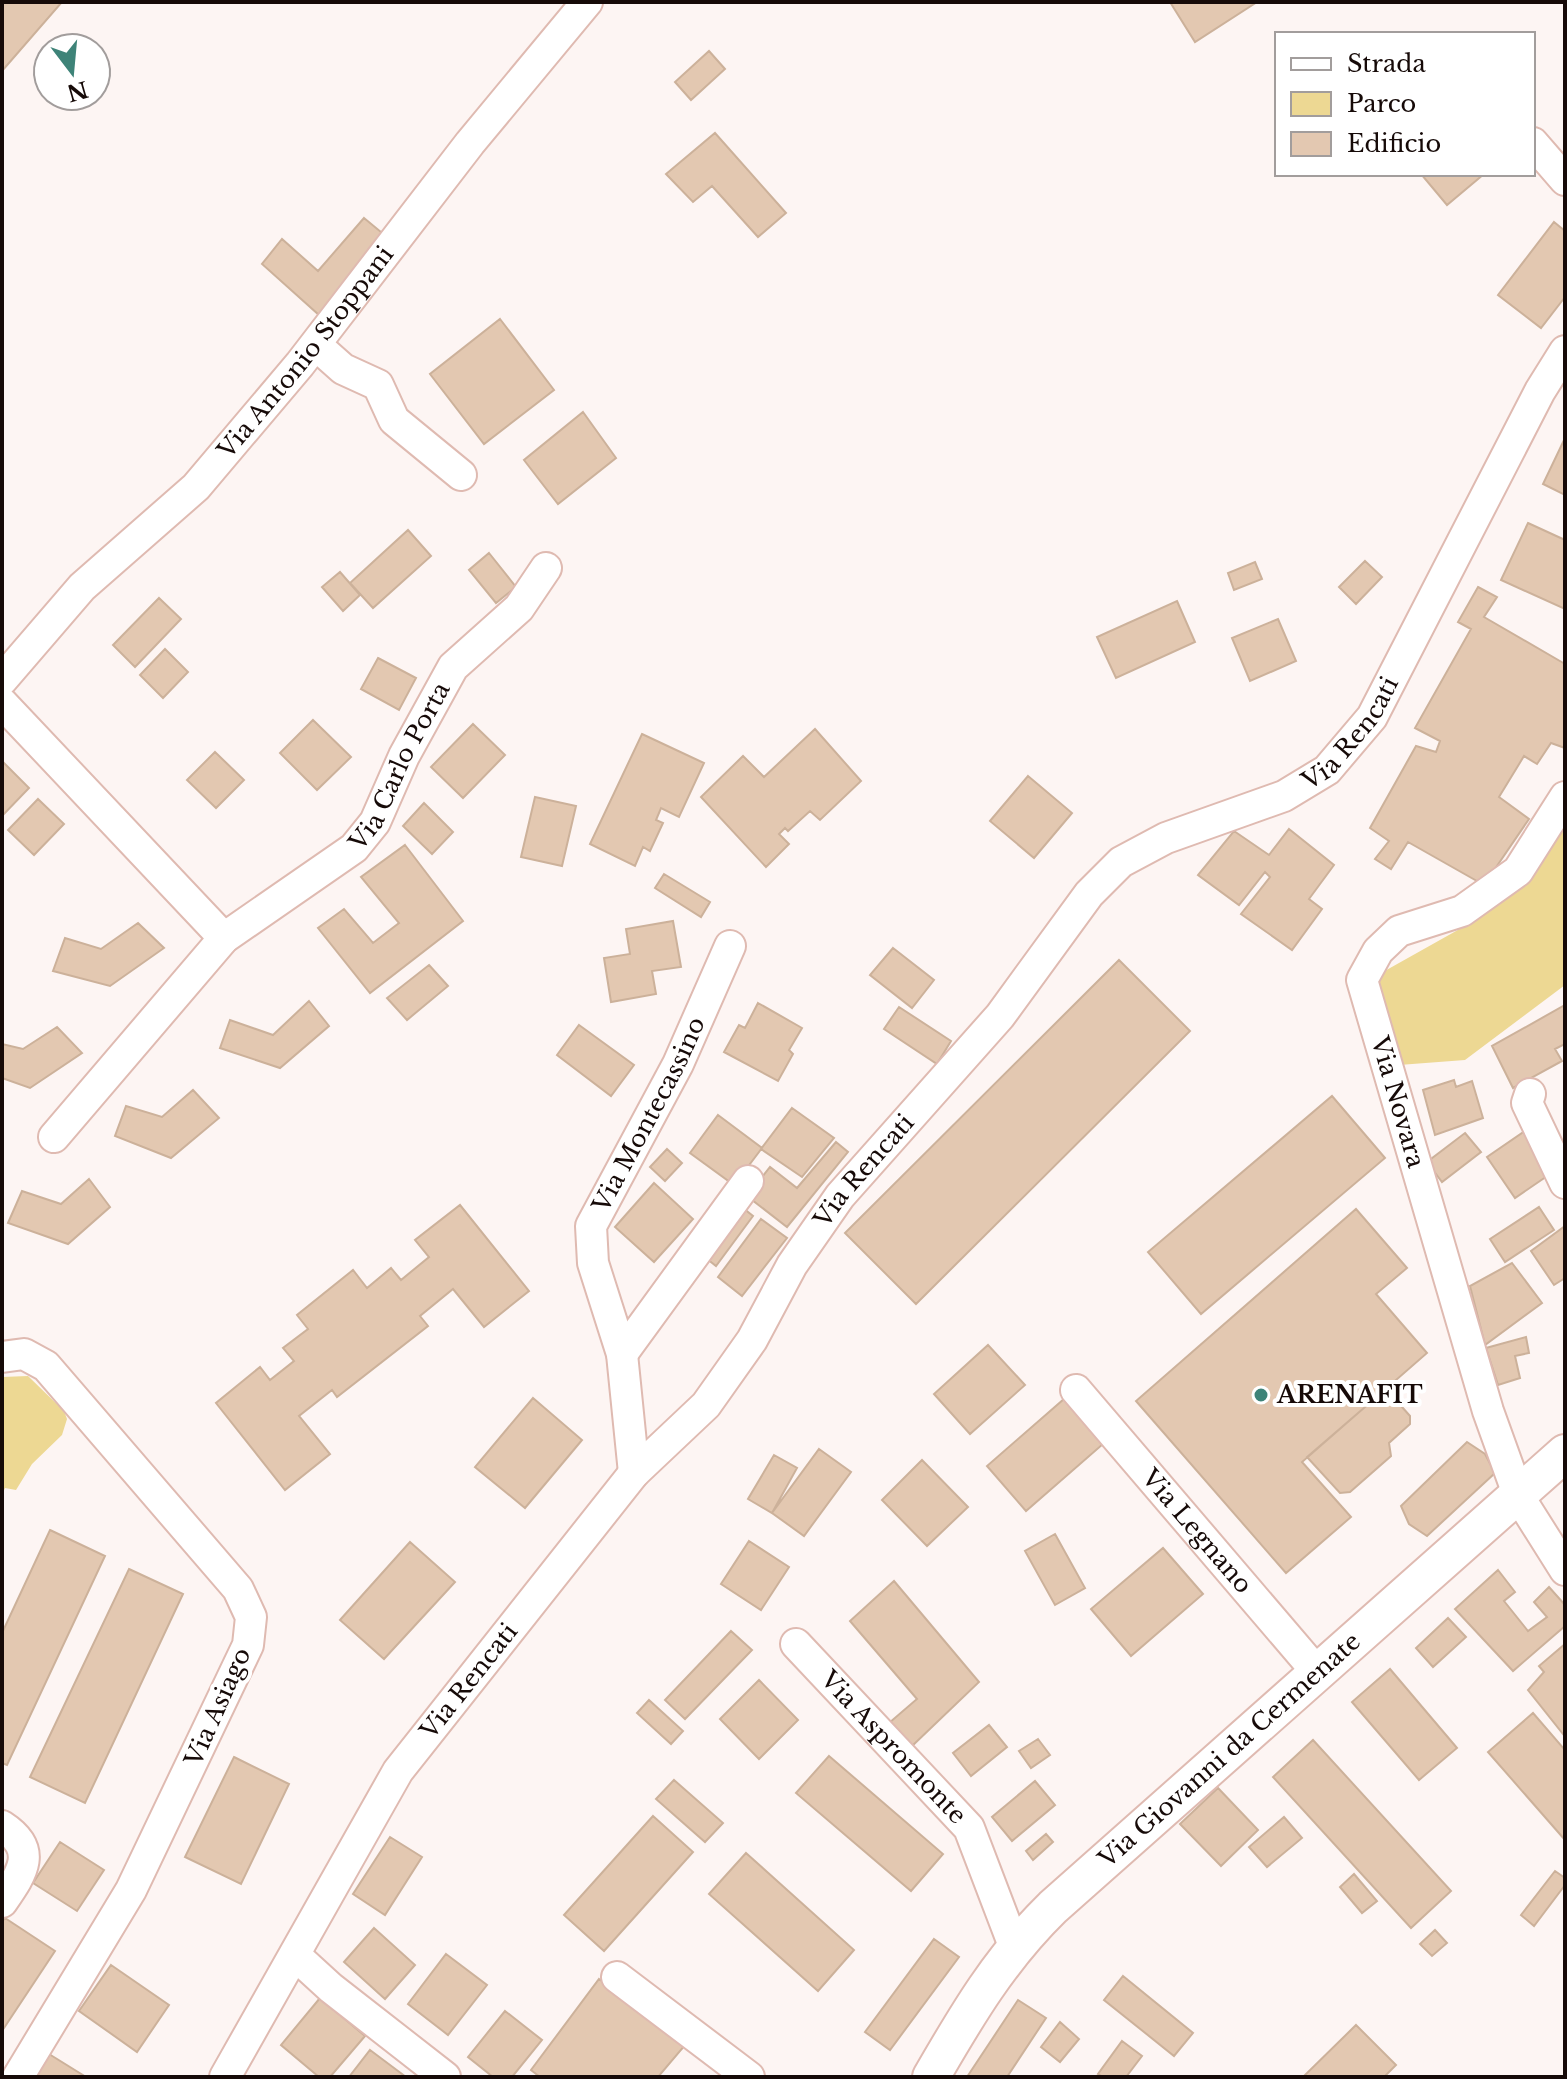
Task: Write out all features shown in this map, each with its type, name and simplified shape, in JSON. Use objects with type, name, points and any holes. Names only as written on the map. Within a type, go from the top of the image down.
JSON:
[{"type":"main road","name":"Via Giovanni da Cermenate","points":[[931,2077],[1014,1946],[1565,1453]]},
{"type":"street","name":"Via Antonio Stoppani","points":[[2,680],[82,587],[196,487],[316,345],[470,143],[587,2]]},
{"type":"street","points":[[1535,145],[1565,180]]},
{"type":"street","points":[[316,345],[343,369],[378,385],[394,420],[461,475]]},
{"type":"street","name":"Via Rencati","points":[[225,2077],[398,1771],[634,1473],[706,1405],[752,1340],[792,1265],[840,1196],[1000,1016],[1089,894],[1121,862],[1166,838],[1284,796],[1327,770],[1351,745],[1372,717],[1533,404],[1565,351]]},
{"type":"street","name":"Via Carlo Porta","points":[[54,1137],[224,938],[354,848],[375,822],[404,756],[453,667],[519,608],[546,568]]},
{"type":"street","points":[[2,703],[224,938]]},
{"type":"street","name":"Via Novara","points":[[1519,1497],[1488,1411],[1362,980],[1378,951],[1399,931],[1462,911],[1518,871],[1565,797]]},
{"type":"street","name":"Via Montecassino","points":[[634,1473],[622,1354],[593,1263],[591,1226],[678,1064],[730,946]]},
{"type":"street","points":[[1530,1094],[1527,1103],[1565,1183]]},
{"type":"street","points":[[622,1354],[748,1181]]},
{"type":"street","name":"Via Asiago","points":[[2,1357],[24,1354],[46,1366],[204,1546],[238,1589],[251,1617],[248,1645],[131,1890],[18,2077]]},
{"type":"street","name":"Via Legnano","points":[[1076,1390],[1317,1672]]},
{"type":"street","points":[[1519,1497],[1565,1570]]},
{"type":"street","name":"Via Aspromonte","points":[[796,1644],[969,1828],[1014,1946]]},
{"type":"street","points":[[2,1826],[18,1837],[25,1858],[20,1875],[2,1902]]},
{"type":"street","points":[[296,1956],[331,1988],[445,2077]]},
{"type":"street","points":[[617,1977],[749,2077]]},
{"type":"green space","points":[[1565,819],[1565,985],[1465,1060],[1399,1065],[1374,977],[1481,917],[1535,864]]},
{"type":"green space","points":[[28,1376],[64,1411],[67,1419],[62,1435],[32,1464],[16,1490],[5,1488],[2,1495],[2,1377]]},
{"type":"building","points":[[2,2],[62,2],[36,32],[32,32],[32,36],[2,71]]},
{"type":"building","points":[[1170,2],[1257,2],[1195,42]]},
{"type":"building","points":[[709,51],[725,69],[691,100],[675,82]]},
{"type":"building","points":[[715,133],[786,213],[758,237],[712,186],[693,202],[666,174]]},
{"type":"building","points":[[1423,176],[1482,176],[1447,205]]},
{"type":"building","points":[[364,218],[387,237],[319,315],[262,264],[282,239],[318,271]]},
{"type":"building","points":[[1554,222],[1565,231],[1565,297],[1541,328],[1498,295]]},
{"type":"building","points":[[500,319],[554,390],[484,444],[430,374]]},
{"type":"building","points":[[583,412],[616,458],[558,504],[524,460]]},
{"type":"building","points":[[1565,438],[1565,495],[1543,484]]},
{"type":"building","points":[[1528,523],[1565,540],[1565,609],[1501,580]]},
{"type":"building","points":[[408,530],[431,556],[373,608],[350,583]]},
{"type":"building","points":[[489,553],[516,587],[496,603],[469,570]]},
{"type":"building","points":[[1365,561],[1382,577],[1356,604],[1339,587]]},
{"type":"building","points":[[1255,562],[1262,579],[1234,590],[1228,573]]},
{"type":"building","points":[[340,572],[360,595],[343,611],[322,587]]},
{"type":"building","points":[[1478,587],[1497,597],[1484,617],[1565,664],[1565,748],[1551,743],[1537,764],[1524,756],[1499,797],[1529,819],[1484,885],[1408,842],[1391,869],[1375,859],[1389,841],[1370,828],[1416,746],[1436,752],[1440,741],[1415,728],[1471,629],[1458,622]]},
{"type":"building","points":[[159,598],[181,619],[135,667],[113,645]]},
{"type":"building","points":[[1177,601],[1195,642],[1116,678],[1097,637]]},
{"type":"building","points":[[1278,619],[1296,661],[1250,681],[1232,638]]},
{"type":"building","points":[[165,649],[188,672],[163,698],[140,675]]},
{"type":"building","points":[[378,658],[416,678],[399,710],[361,689]]},
{"type":"building","points":[[313,720],[351,757],[317,790],[280,753]]},
{"type":"building","points":[[473,724],[505,755],[463,798],[431,767]]},
{"type":"building","points":[[815,729],[861,781],[820,820],[810,811],[788,831],[785,828],[779,834],[789,844],[766,867],[701,797],[743,756],[764,777]]},
{"type":"building","points":[[642,734],[704,763],[679,817],[661,808],[656,820],[663,823],[650,851],[643,847],[635,866],[590,844]]},
{"type":"building","points":[[215,752],[244,780],[216,808],[187,780]]},
{"type":"building","points":[[4,763],[29,788],[2,816],[2,765]]},
{"type":"building","points":[[1028,776],[1072,813],[1034,858],[990,821]]},
{"type":"building","points":[[535,797],[576,806],[562,866],[521,857]]},
{"type":"building","points":[[38,799],[64,824],[34,855],[8,830]]},
{"type":"building","points":[[424,803],[453,832],[432,854],[403,826]]},
{"type":"building","points":[[1289,829],[1334,865],[1309,899],[1322,909],[1292,950],[1241,914],[1270,877],[1265,872],[1239,905],[1198,875],[1234,831],[1269,855]]},
{"type":"building","points":[[405,845],[463,921],[370,993],[318,928],[344,909],[373,943],[399,923],[361,877]]},
{"type":"building","points":[[664,874],[710,902],[701,917],[655,888]]},
{"type":"building","points":[[673,921],[681,967],[652,971],[656,994],[611,1002],[604,958],[630,954],[626,929]]},
{"type":"building","points":[[138,923],[164,948],[110,986],[53,971],[65,938],[101,949]]},
{"type":"building","points":[[893,948],[934,980],[912,1008],[870,975]]},
{"type":"building","points":[[1119,960],[1190,1031],[916,1304],[845,1233]]},
{"type":"building","points":[[429,965],[448,986],[407,1020],[387,998]]},
{"type":"building","points":[[309,1001],[329,1026],[280,1068],[220,1048],[230,1020],[273,1035]]},
{"type":"building","points":[[758,1003],[802,1028],[789,1050],[793,1054],[778,1081],[724,1052],[739,1025],[745,1028]]},
{"type":"building","points":[[1565,1005],[1565,1044],[1555,1049],[1562,1061],[1513,1088],[1492,1046]]},
{"type":"building","points":[[899,1007],[951,1041],[937,1064],[884,1029]]},
{"type":"building","points":[[579,1025],[634,1065],[611,1096],[557,1055]]},
{"type":"building","points":[[57,1027],[82,1053],[30,1088],[2,1078],[2,1044],[23,1049]]},
{"type":"building","points":[[1454,1080],[1456,1087],[1472,1081],[1483,1118],[1435,1135],[1423,1090]]},
{"type":"building","points":[[193,1090],[219,1118],[171,1158],[115,1136],[126,1106],[162,1117]]},
{"type":"building","points":[[1332,1096],[1385,1158],[1201,1314],[1148,1252]]},
{"type":"building","points":[[792,1108],[834,1138],[802,1177],[761,1149]]},
{"type":"building","points":[[718,1115],[762,1148],[734,1185],[690,1153]]},
{"type":"building","points":[[1525,1131],[1553,1172],[1515,1198],[1487,1157]]},
{"type":"building","points":[[1465,1133],[1481,1152],[1442,1182],[1427,1162]]},
{"type":"building","points":[[836,1142],[848,1152],[787,1227],[747,1196],[770,1167],[797,1188]]},
{"type":"building","points":[[667,1149],[682,1163],[665,1181],[650,1167]]},
{"type":"building","points":[[89,1179],[110,1207],[68,1244],[8,1223],[22,1191],[61,1204]]},
{"type":"building","points":[[654,1183],[693,1219],[654,1262],[615,1227]]},
{"type":"building","points":[[738,1204],[753,1216],[716,1266],[701,1254]]},
{"type":"building","points":[[460,1205],[529,1291],[484,1327],[453,1289],[420,1316],[428,1326],[337,1397],[332,1390],[299,1416],[330,1454],[285,1490],[216,1403],[260,1367],[270,1380],[294,1361],[283,1348],[308,1329],[297,1315],[353,1270],[367,1288],[391,1268],[401,1280],[429,1257],[415,1240]]},
{"type":"building","points":[[1539,1207],[1554,1230],[1505,1262],[1490,1239]]},
{"type":"building","name":"ARENAFIT","points":[[1356,1209],[1407,1268],[1376,1294],[1427,1353],[1302,1462],[1351,1517],[1286,1573],[1136,1401]]},
{"type":"building","points":[[761,1219],[787,1238],[742,1296],[718,1277]]},
{"type":"building","points":[[1565,1226],[1565,1278],[1554,1285],[1531,1251]]},
{"type":"building","points":[[1512,1263],[1542,1303],[1485,1345],[1470,1286]]},
{"type":"building","points":[[1526,1337],[1529,1353],[1515,1356],[1520,1378],[1498,1385],[1486,1348]]},
{"type":"building","points":[[988,1345],[1025,1385],[970,1434],[934,1394]]},
{"type":"building","points":[[1386,1389],[1410,1416],[1410,1424],[1389,1443],[1391,1456],[1350,1492],[1340,1493],[1307,1457]]},
{"type":"building","points":[[533,1398],[582,1440],[525,1508],[475,1467]]},
{"type":"building","points":[[1064,1399],[1103,1444],[1026,1511],[987,1466]]},
{"type":"building","points":[[1467,1442],[1485,1454],[1495,1473],[1427,1536],[1409,1524],[1401,1506]]},
{"type":"building","points":[[819,1449],[851,1472],[804,1536],[772,1513]]},
{"type":"building","points":[[774,1455],[797,1468],[772,1513],[748,1499]]},
{"type":"building","points":[[922,1460],[968,1507],[927,1546],[882,1500]]},
{"type":"building","points":[[50,1530],[105,1556],[7,1765],[2,1763],[2,1633]]},
{"type":"building","points":[[1055,1534],[1085,1588],[1055,1605],[1025,1551]]},
{"type":"building","points":[[749,1541],[789,1567],[761,1610],[721,1584]]},
{"type":"building","points":[[410,1542],[455,1582],[384,1659],[340,1620]]},
{"type":"building","points":[[1163,1548],[1203,1594],[1131,1656],[1091,1609]]},
{"type":"building","points":[[129,1569],[183,1594],[85,1803],[30,1777]]},
{"type":"building","points":[[1498,1570],[1515,1592],[1504,1601],[1528,1631],[1547,1617],[1534,1602],[1549,1587],[1565,1605],[1565,1626],[1513,1671],[1455,1609]]},
{"type":"building","points":[[894,1581],[979,1682],[911,1747],[889,1723],[917,1699],[850,1621]]},
{"type":"building","points":[[1448,1618],[1466,1637],[1433,1667],[1416,1648]]},
{"type":"building","points":[[731,1631],[752,1650],[685,1719],[665,1700]]},
{"type":"building","points":[[1565,1644],[1563,1734],[1528,1690],[1544,1672],[1539,1666]]},
{"type":"building","points":[[1390,1669],[1457,1748],[1419,1780],[1352,1702]]},
{"type":"building","points":[[759,1680],[798,1720],[759,1759],[720,1719]]},
{"type":"building","points":[[649,1700],[683,1731],[671,1744],[637,1713]]},
{"type":"building","points":[[1533,1713],[1565,1750],[1565,1840],[1488,1752]]},
{"type":"building","points":[[989,1725],[1007,1747],[971,1776],[953,1753]]},
{"type":"building","points":[[1038,1739],[1050,1755],[1031,1768],[1019,1751]]},
{"type":"building","points":[[1313,1740],[1451,1891],[1411,1928],[1273,1777]]},
{"type":"building","points":[[829,1756],[943,1854],[911,1891],[796,1793]]},
{"type":"building","points":[[234,1757],[289,1784],[241,1884],[185,1857]]},
{"type":"building","points":[[674,1780],[723,1823],[705,1842],[656,1799]]},
{"type":"building","points":[[1035,1781],[1055,1805],[1012,1841],[992,1817]]},
{"type":"building","points":[[1218,1788],[1258,1830],[1221,1866],[1180,1824]]},
{"type":"building","points":[[653,1816],[693,1852],[604,1951],[564,1915]]},
{"type":"building","points":[[1284,1817],[1302,1838],[1267,1867],[1249,1847]]},
{"type":"building","points":[[1046,1834],[1053,1842],[1033,1860],[1026,1851]]},
{"type":"building","points":[[390,1837],[422,1857],[385,1915],[353,1894]]},
{"type":"building","points":[[60,1842],[104,1870],[77,1911],[33,1883]]},
{"type":"building","points":[[746,1853],[854,1950],[818,1991],[709,1894]]},
{"type":"building","points":[[1555,1871],[1565,1878],[1565,1885],[1534,1926],[1521,1915]]},
{"type":"building","points":[[1354,1874],[1377,1901],[1362,1913],[1340,1887]]},
{"type":"building","points":[[5,1918],[55,1951],[2,2031],[2,1922]]},
{"type":"building","points":[[374,1928],[415,1965],[385,1999],[344,1962]]},
{"type":"building","points":[[1435,1930],[1447,1943],[1432,1956],[1420,1944]]},
{"type":"building","points":[[934,1939],[959,1957],[890,2050],[865,2032]]},
{"type":"building","points":[[446,1954],[487,1985],[448,2035],[408,2004]]},
{"type":"building","points":[[111,1965],[169,2005],[137,2052],[79,2011]]},
{"type":"building","points":[[1123,1976],[1193,2033],[1174,2056],[1104,2000]]},
{"type":"building","points":[[599,1979],[686,2044],[658,2077],[540,2077],[531,2070]]},
{"type":"building","points":[[320,1998],[365,2036],[330,2077],[319,2077],[281,2045]]},
{"type":"building","points":[[1018,2000],[1046,2018],[1007,2077],[967,2077]]},
{"type":"building","points":[[505,2011],[542,2040],[512,2077],[493,2077],[468,2057]]},
{"type":"building","points":[[1060,2022],[1079,2039],[1060,2062],[1041,2047]]},
{"type":"building","points":[[1356,2025],[1396,2065],[1384,2077],[1303,2077]]},
{"type":"building","points":[[1122,2041],[1142,2056],[1126,2077],[1103,2077],[1098,2074]]},
{"type":"building","points":[[370,2050],[406,2077],[349,2077]]},
{"type":"building","points":[[49,2054],[86,2077],[34,2077]]},
{"type":"place","name":"ARENAFIT","points":[[1261,1395]]}]
